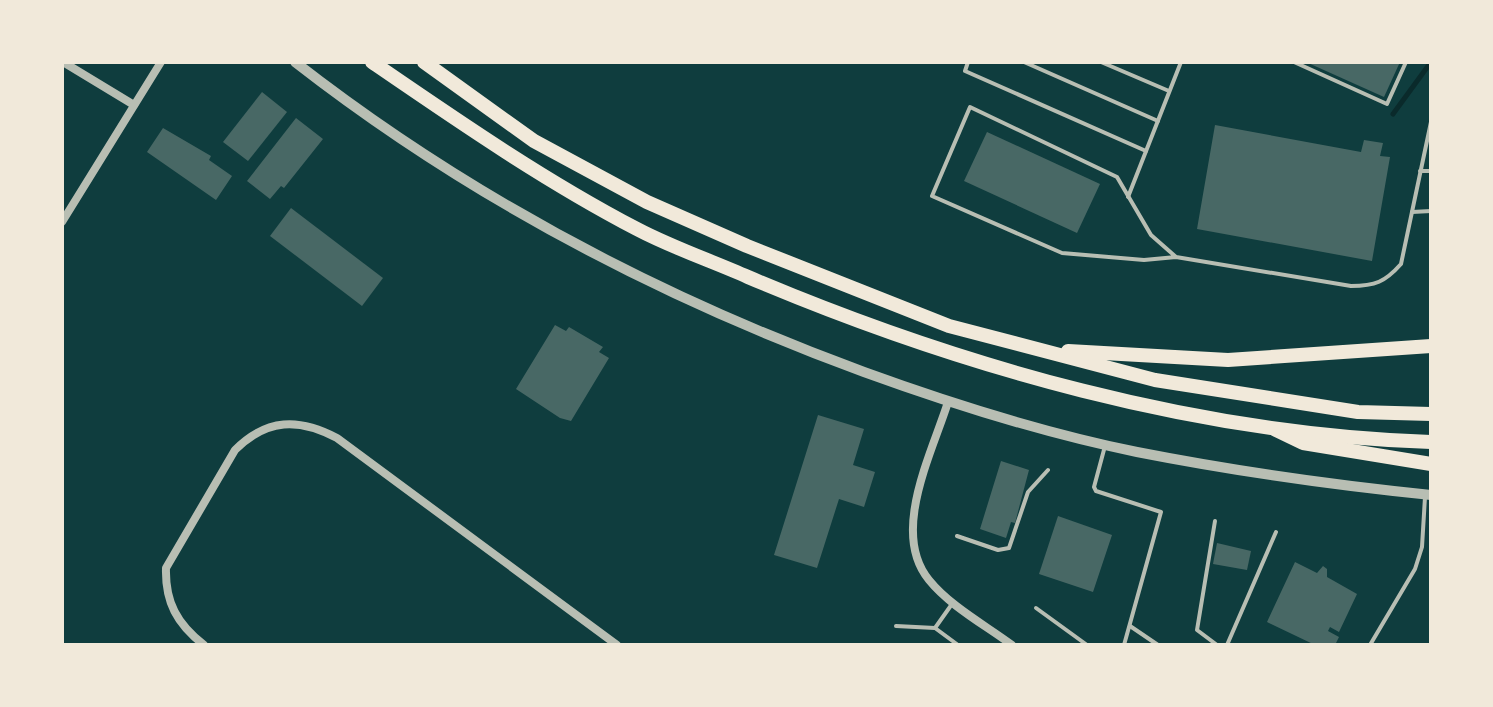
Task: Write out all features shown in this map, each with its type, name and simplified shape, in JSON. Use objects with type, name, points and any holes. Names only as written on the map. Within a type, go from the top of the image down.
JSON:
[{"type":"highway","points":[[372,62],[491,143],[638,230],[828,311],[925,345],[1150,406],[1269,427],[1431,442]]},
{"type":"highway","points":[[424,62],[534,141],[647,202],[747,246],[949,326],[1155,380],[1358,412],[1431,414]]},
{"type":"highway","points":[[1036,349],[1228,360],[1431,346]]},
{"type":"highway","points":[[1269,427],[1303,443],[1431,464]]},
{"type":"street","points":[[63,62],[134,105]]},
{"type":"street","points":[[62,222],[161,62]]},
{"type":"street","points":[[295,62],[439,165],[672,294],[778,340],[948,402],[1105,444],[1336,486],[1428,495]]},
{"type":"street","points":[[948,402],[912,516],[917,559],[927,579],[1012,645]]},
{"type":"street","points":[[204,645],[182,626],[171,608],[165,589],[166,568],[235,450],[247,438],[281,423],[320,429],[337,438],[617,645]]},
{"type":"lane","points":[[968,62],[965,71],[1146,151]]},
{"type":"lane","points":[[1024,62],[1158,121]]},
{"type":"lane","points":[[1101,62],[1169,91]]},
{"type":"lane","points":[[1128,197],[1181,62]]},
{"type":"lane","points":[[1294,62],[1387,104],[1406,62]]},
{"type":"lane","points":[[1176,257],[1151,235],[1117,177],[970,107],[932,196],[1062,253],[1144,260],[1176,257],[1351,286],[1373,286],[1387,279],[1401,264],[1431,123]]},
{"type":"lane","points":[[1420,171],[1431,171]]},
{"type":"lane","points":[[1412,212],[1431,211]]},
{"type":"lane","points":[[1105,444],[1096,491],[1161,512],[1124,645]]},
{"type":"lane","points":[[957,536],[998,550],[1009,548],[1028,492],[1048,470]]},
{"type":"lane","points":[[1370,645],[1415,569],[1422,547],[1428,495]]},
{"type":"lane","points":[[1215,521],[1197,630],[1217,645]]},
{"type":"lane","points":[[1227,645],[1276,532]]},
{"type":"lane","points":[[935,628],[953,602]]},
{"type":"lane","points":[[1036,608],[1087,645]]},
{"type":"lane","points":[[1129,625],[1158,645]]},
{"type":"lane","points":[[896,626],[935,628],[958,645]]},
{"type":"building","points":[[1306,62],[1400,62],[1384,97]]},
{"type":"building","points":[[262,92],[287,112],[248,161],[223,142]]},
{"type":"building","points":[[296,118],[323,139],[284,188],[281,186],[270,199],[247,181]]},
{"type":"building","points":[[1215,125],[1361,152],[1364,140],[1383,143],[1380,156],[1390,157],[1372,261],[1197,229]]},
{"type":"building","points":[[163,128],[211,156],[209,160],[232,176],[216,200],[147,152]]},
{"type":"building","points":[[987,132],[1100,184],[1077,233],[964,181]]},
{"type":"building","points":[[291,208],[383,278],[362,306],[270,236]]},
{"type":"building","points":[[555,325],[566,331],[569,327],[603,347],[599,352],[609,358],[571,421],[560,418],[516,389]]},
{"type":"building","points":[[818,415],[864,429],[853,465],[875,472],[864,507],[839,499],[817,568],[774,555]]},
{"type":"building","points":[[1001,461],[1029,470],[1015,523],[1011,522],[1006,538],[980,529]]},
{"type":"building","points":[[1058,516],[1112,535],[1093,592],[1039,574]]},
{"type":"building","points":[[1217,543],[1251,551],[1247,570],[1213,564]]},
{"type":"building","points":[[1295,562],[1317,573],[1323,566],[1327,569],[1327,577],[1357,594],[1339,632],[1330,627],[1328,631],[1339,637],[1335,645],[1315,645],[1267,622]]},
{"type":"waterway","points":[[1393,114],[1431,62]]}]
